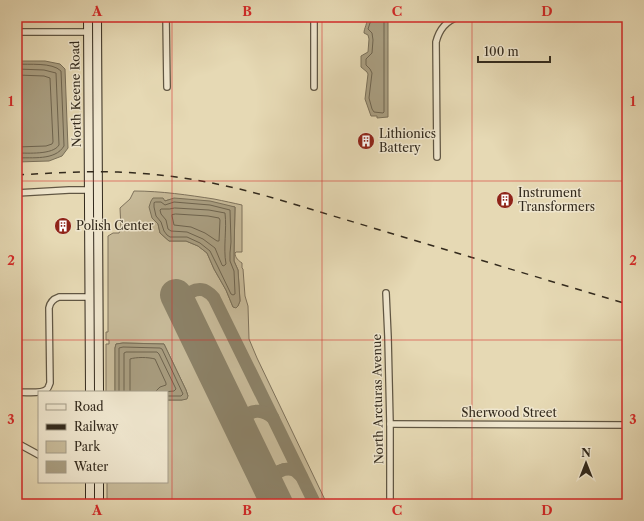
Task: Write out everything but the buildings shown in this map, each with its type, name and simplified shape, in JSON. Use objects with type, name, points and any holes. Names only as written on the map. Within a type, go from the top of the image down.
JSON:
[{"type":"main road","name":"North Keene Road","points":[[88,17],[90,391]]},
{"type":"main road","name":"North Keene Road","points":[[97,17],[99,391]]},
{"type":"main road","points":[[90,483],[90,504]]},
{"type":"main road","points":[[99,483],[99,504]]},
{"type":"street","points":[[166,17],[167,86]]},
{"type":"street","points":[[314,17],[314,87]]},
{"type":"street","points":[[437,157],[436,42],[441,29],[445,24],[458,17]]},
{"type":"street","points":[[606,17],[627,17]]},
{"type":"street","points":[[17,32],[88,32]]},
{"type":"street","points":[[17,193],[89,190]]},
{"type":"street","name":"North Arcturas Avenue","points":[[386,293],[390,424],[390,504]]},
{"type":"street","points":[[45,391],[50,383],[50,304],[55,298],[59,297],[90,297]]},
{"type":"street","points":[[17,392],[38,392]]},
{"type":"street","name":"Sherwood Street","points":[[390,424],[627,425]]},
{"type":"street","points":[[17,443],[38,454]]},
{"type":"green space","points":[[134,191],[214,199],[242,205],[242,252],[236,252],[235,255],[236,258],[242,263],[243,269],[245,296],[248,306],[249,339],[327,504],[318,504],[216,294],[207,287],[201,285],[186,289],[168,298],[268,504],[107,504],[107,483],[168,483],[168,400],[182,400],[188,396],[164,344],[116,344],[115,391],[106,391],[106,344],[109,344],[109,340],[106,340],[106,332],[108,332],[108,236],[113,233],[119,233],[121,229],[120,208],[130,199]],"holes":[[[168,200],[235,207],[234,261],[238,270],[240,301],[238,306],[233,307],[207,253],[198,246],[186,241],[169,241],[160,233],[158,224],[165,201]]]},
{"type":"green space","points":[[201,292],[210,298],[263,406],[250,407],[241,411],[189,303],[192,295]]},
{"type":"green space","points":[[258,415],[262,415],[270,420],[292,464],[282,464],[270,469],[249,426],[251,419]]},
{"type":"green space","points":[[292,473],[298,478],[311,504],[286,504],[280,490],[279,480],[285,474]]},
{"type":"water","points":[[367,17],[388,17],[388,117],[377,118],[377,116],[371,116],[365,99],[368,74],[361,67],[361,56],[368,52],[369,39],[368,35],[364,33]]},
{"type":"water","points":[[17,61],[45,61],[60,64],[65,69],[68,148],[62,156],[49,161],[17,162]]},
{"type":"water","points":[[153,198],[163,198],[165,201],[174,198],[210,201],[235,207],[234,261],[238,270],[240,301],[236,308],[233,307],[207,253],[198,246],[186,241],[169,241],[160,233],[158,224],[152,218],[149,207]]},
{"type":"water","points":[[116,344],[164,344],[186,390],[188,396],[187,399],[168,400],[168,391],[115,391]]},
{"type":"taxiway","points":[[184,311],[185,299],[191,292],[204,290],[214,298],[273,418]]},
{"type":"taxiway","points":[[242,431],[245,418],[251,412],[259,411],[273,418],[315,504]]},
{"type":"taxiway","points":[[271,492],[272,478],[280,471],[291,469],[301,476]]},
{"type":"runway","points":[[176,295],[277,504]]},
{"type":"railway","points":[[17,175],[80,172],[139,173],[200,181],[240,189],[627,304]]},
{"type":"place","name":"Lithionics Battery","points":[[366,141]]},
{"type":"place","name":"Instrument Transformers","points":[[505,200]]},
{"type":"place","name":"Polish Center","points":[[63,226]]}]
